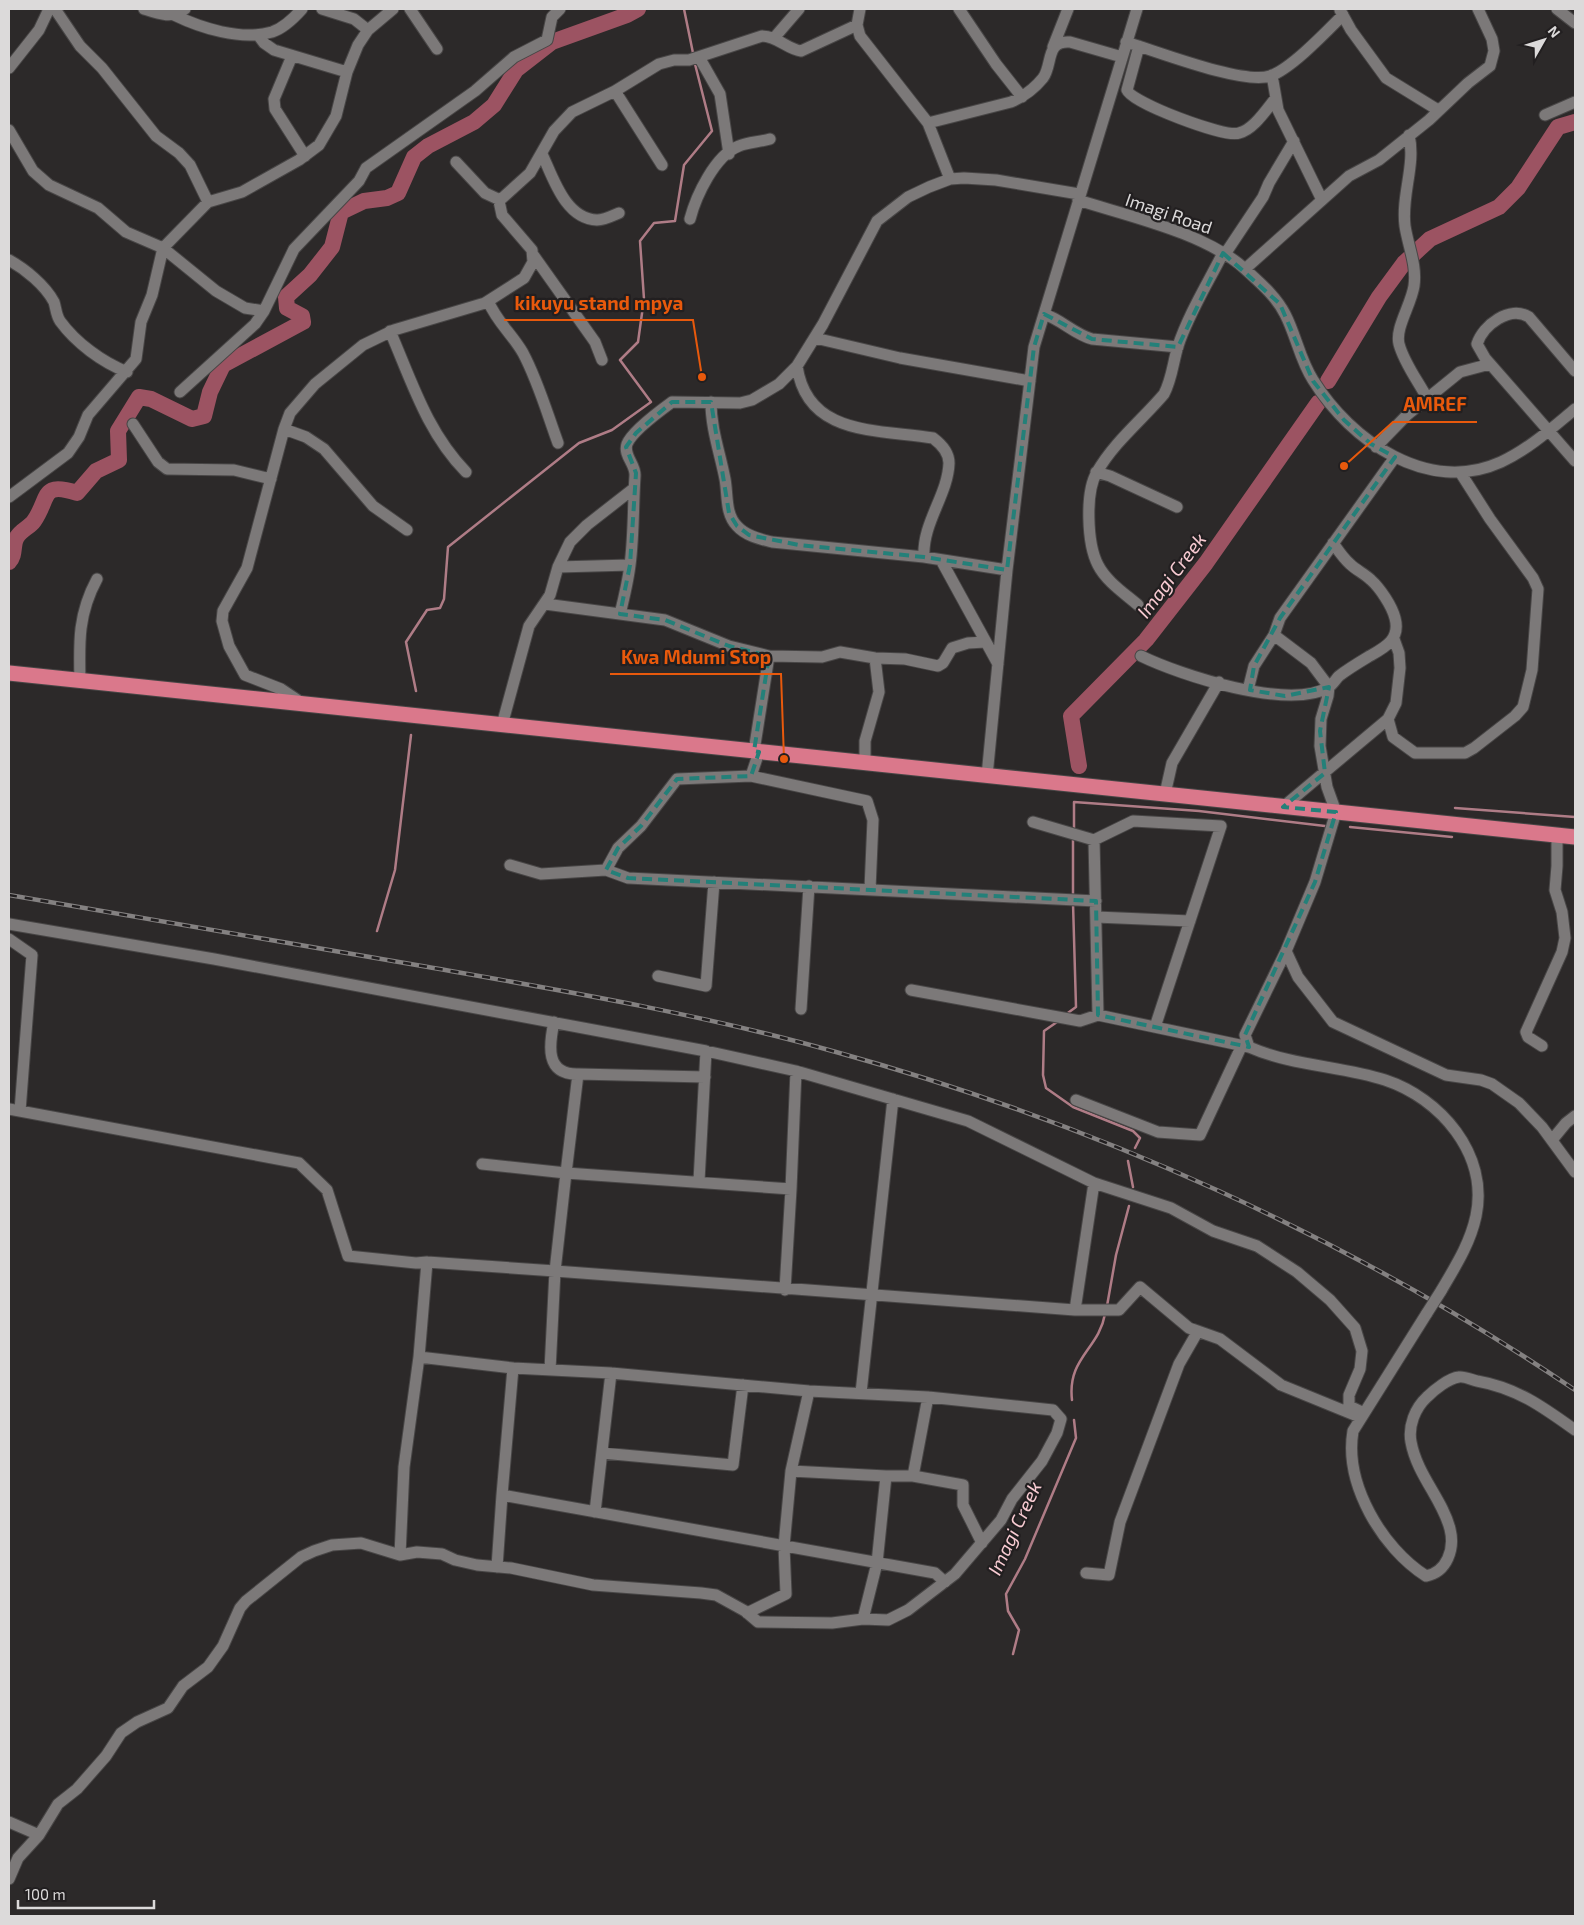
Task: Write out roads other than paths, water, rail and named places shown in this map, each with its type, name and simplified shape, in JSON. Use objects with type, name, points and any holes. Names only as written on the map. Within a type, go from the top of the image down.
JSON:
[{"type":"highway","points":[[9,673],[1575,837]]},
{"type":"street","points":[[9,68],[38,30],[49,9]]},
{"type":"street","points":[[55,9],[80,46],[102,68],[156,136],[179,153],[190,165],[208,202]]},
{"type":"street","points":[[144,9],[165,15],[174,15],[217,32],[258,35],[273,32],[302,9]]},
{"type":"street","points":[[174,15],[185,9]]},
{"type":"street","points":[[322,9],[354,19],[368,30]]},
{"type":"street","points":[[9,497],[68,453],[79,437],[88,415],[127,372],[138,352],[141,322],[152,295],[163,248],[208,202],[242,192],[305,156],[319,145],[334,121],[358,45],[368,30],[393,9]]},
{"type":"street","points":[[410,9],[437,48]]},
{"type":"street","points":[[180,392],[237,342],[264,311],[294,249],[359,181],[366,168],[476,91],[514,57],[547,40],[552,17],[560,9]]},
{"type":"street","points":[[774,38],[800,9]]},
{"type":"street","points":[[620,614],[630,565],[634,507],[633,489],[636,474],[626,452],[628,440],[672,402],[735,403],[752,400],[779,384],[797,366],[815,338],[877,221],[908,197],[950,179],[928,123],[871,54],[860,36],[857,25],[860,9]]},
{"type":"street","points":[[959,9],[996,64],[1022,97]]},
{"type":"street","points":[[928,123],[1011,102],[1022,97],[1044,77],[1068,9]]},
{"type":"street","points":[[987,776],[1007,570],[1034,347],[1137,9]]},
{"type":"street","points":[[1245,269],[1349,176],[1379,160],[1482,73],[1493,61],[1492,39],[1478,9]]},
{"type":"street","points":[[1557,9],[1575,23]]},
{"type":"street","points":[[1126,42],[1242,76],[1260,79],[1272,75],[1323,35],[1341,12],[1351,30],[1386,78],[1438,110]]},
{"type":"street","points":[[500,200],[530,174],[554,131],[567,115],[616,91],[659,64],[699,57],[753,38],[769,36],[795,50],[801,51],[857,25]]},
{"type":"street","points":[[258,35],[269,48],[348,72]]},
{"type":"street","points":[[1053,47],[1062,42],[1070,42],[1122,57]]},
{"type":"street","points":[[1140,46],[1127,90],[1139,101],[1217,131],[1236,134],[1242,133],[1252,125],[1275,99]]},
{"type":"street","points":[[292,56],[274,99],[275,109],[305,156]]},
{"type":"street","points":[[699,57],[720,94],[729,154]]},
{"type":"street","points":[[1272,75],[1275,99],[1322,200]]},
{"type":"street","points":[[616,91],[662,165]]},
{"type":"street","points":[[1545,115],[1575,102]]},
{"type":"street","points":[[9,130],[33,171],[40,178],[98,208],[126,232],[163,248],[216,291],[245,308],[264,311]]},
{"type":"street","points":[[1409,135],[1413,151],[1404,201],[1405,225],[1412,255],[1414,284],[1410,307],[1398,333],[1399,344],[1406,360],[1428,398]]},
{"type":"street","points":[[690,219],[700,187],[729,154],[738,146],[770,140]]},
{"type":"street","points":[[1138,605],[1104,573],[1096,558],[1091,538],[1091,485],[1096,472],[1110,453],[1164,394],[1169,384],[1178,347],[1187,322],[1224,253],[1263,197],[1269,183],[1294,141]]},
{"type":"street","points":[[542,154],[556,187],[568,205],[588,218],[596,220],[619,213]]},
{"type":"street","points":[[456,162],[485,193],[500,200]]},
{"type":"street","name":"Imagi Road","points":[[950,179],[996,180],[1079,197],[1204,241],[1224,253],[1245,269],[1280,304],[1313,381],[1344,420],[1376,447],[1395,457],[1428,469],[1460,472],[1500,462],[1516,454],[1550,430],[1575,409]]},
{"type":"street","points":[[500,200],[502,215],[528,244],[534,256],[595,342],[602,360]]},
{"type":"street","points":[[304,705],[281,689],[245,676],[229,646],[222,621],[223,611],[247,568],[284,429],[297,403],[315,384],[363,345],[390,331],[488,301],[524,278],[531,269],[534,256]]},
{"type":"street","points":[[9,260],[19,265],[43,287],[54,303],[59,320],[83,344],[106,364],[127,372]]},
{"type":"street","points":[[488,301],[493,314],[516,342],[529,365],[558,444]]},
{"type":"street","points":[[1575,371],[1528,317],[1520,312],[1513,312],[1495,322],[1479,337],[1477,344],[1490,364],[1550,430],[1575,461]]},
{"type":"street","points":[[1044,314],[1059,319],[1080,336],[1092,339],[1178,347]]},
{"type":"street","points":[[390,331],[428,421],[447,453],[466,472]]},
{"type":"street","points":[[815,338],[900,358],[1030,381]]},
{"type":"street","points":[[1376,447],[1428,398],[1460,372],[1490,364]]},
{"type":"street","points":[[797,366],[803,393],[826,416],[873,432],[933,438],[945,451],[949,462],[924,537],[924,557]]},
{"type":"street","points":[[712,402],[712,424],[725,478],[729,513],[743,532],[757,538],[799,546],[924,557],[1007,570]]},
{"type":"street","points":[[133,424],[158,462],[166,469],[234,470],[271,478]]},
{"type":"street","points":[[284,429],[306,437],[324,449],[373,506],[407,530]]},
{"type":"street","points":[[1248,690],[1254,666],[1274,636],[1280,618],[1395,457]]},
{"type":"street","points":[[1096,472],[1110,476],[1176,507]]},
{"type":"street","points":[[1388,719],[1393,737],[1415,753],[1465,752],[1474,748],[1516,716],[1523,707],[1527,695],[1532,670],[1538,589],[1534,578],[1490,519],[1460,472]]},
{"type":"street","points":[[502,725],[529,626],[544,604],[555,582],[558,567],[570,542],[633,489]]},
{"type":"street","points":[[1076,1100],[1158,1132],[1200,1135],[1246,1046],[1245,1035],[1286,951],[1315,882],[1336,812],[1327,787],[1320,732],[1329,687],[1339,676],[1386,647],[1394,639],[1397,632],[1396,620],[1377,586],[1348,562],[1333,543]]},
{"type":"street","points":[[941,560],[998,664]]},
{"type":"street","points":[[558,567],[630,565]]},
{"type":"street","points":[[80,681],[79,635],[83,612],[97,579]]},
{"type":"street","points":[[544,604],[665,620],[729,646],[769,656],[822,657],[840,652],[875,658],[905,659],[938,666],[943,663],[952,648],[968,643],[985,642]]},
{"type":"street","points":[[1274,636],[1311,663],[1329,687]]},
{"type":"street","points":[[1283,807],[1388,719],[1396,703],[1399,687],[1399,653],[1394,639]]},
{"type":"street","points":[[751,776],[757,752],[769,656]]},
{"type":"street","points":[[1141,656],[1163,666],[1248,690],[1285,696],[1304,694],[1329,687]]},
{"type":"street","points":[[865,763],[865,741],[878,692],[875,658]]},
{"type":"street","points":[[1166,794],[1172,763],[1218,682]]},
{"type":"street","points":[[606,870],[618,848],[641,826],[677,778],[751,776],[867,801],[872,820],[870,889]]},
{"type":"street","points":[[1034,822],[1094,840],[1133,821],[1221,826],[1156,1027]]},
{"type":"street","points":[[1542,1046],[1528,1037],[1526,1032],[1562,952],[1565,938],[1563,919],[1555,890],[1557,835]]},
{"type":"street","points":[[1094,840],[1098,1015]]},
{"type":"street","points":[[510,865],[541,874],[606,870],[628,878],[1096,902]]},
{"type":"street","points":[[658,976],[706,986],[714,882]]},
{"type":"street","points":[[801,1009],[809,886]]},
{"type":"street","points":[[1096,917],[1190,921]]},
{"type":"street","points":[[9,924],[706,1051],[796,1070],[968,1121],[1094,1183],[1171,1208],[1213,1231],[1257,1246],[1304,1278],[1330,1300],[1355,1328],[1362,1351],[1360,1369],[1349,1395],[1349,1406],[1362,1415]]},
{"type":"street","points":[[9,939],[32,956],[14,1110],[299,1163],[327,1190],[348,1256],[416,1263],[427,1262],[555,1271],[785,1290],[1074,1310],[1119,1310],[1140,1287],[1189,1328],[1220,1339],[1281,1385],[1362,1415]]},
{"type":"street","points":[[1286,951],[1298,977],[1333,1022],[1446,1075],[1481,1080],[1492,1084],[1518,1103],[1552,1140],[1575,1172]]},
{"type":"street","points":[[910,990],[1080,1021],[1098,1015],[1246,1046],[1268,1055],[1383,1080],[1406,1088],[1435,1107],[1453,1127],[1470,1158],[1476,1179],[1476,1214],[1467,1246],[1441,1291],[1362,1415],[1353,1431],[1350,1449],[1361,1497],[1389,1543],[1410,1566],[1426,1576],[1436,1574],[1445,1566],[1451,1550],[1450,1528],[1417,1466],[1410,1440],[1412,1420],[1425,1398],[1459,1377],[1494,1384],[1515,1391],[1575,1430]]},
{"type":"street","points":[[554,1022],[549,1046],[553,1062],[562,1071],[578,1074],[705,1077]]},
{"type":"street","points":[[699,1181],[706,1051]]},
{"type":"street","points":[[785,1290],[796,1070]]},
{"type":"street","points":[[550,1370],[555,1271],[578,1074]]},
{"type":"street","points":[[861,1393],[870,1296],[893,1099]]},
{"type":"street","points":[[1552,1140],[1566,1123],[1575,1116]]},
{"type":"street","points":[[482,1164],[566,1173],[791,1189]]},
{"type":"street","points":[[1074,1310],[1094,1183]]},
{"type":"street","points":[[400,1555],[404,1467],[419,1357],[427,1262]]},
{"type":"street","points":[[1086,1573],[1109,1575],[1123,1512],[1179,1364],[1198,1331]]},
{"type":"street","points":[[9,1879],[18,1858],[39,1835],[58,1804],[77,1789],[106,1756],[121,1733],[137,1722],[168,1708],[183,1686],[201,1673],[216,1656],[240,1608],[246,1601],[301,1557],[314,1550],[332,1545],[360,1544],[400,1555],[417,1552],[442,1554],[470,1564],[497,1567],[593,1585],[716,1595],[748,1613],[755,1621],[832,1623],[894,1618],[957,1572],[963,1562],[982,1543],[1001,1520],[1020,1488],[1042,1461],[1057,1433],[1061,1419],[1053,1410],[928,1397],[809,1391],[611,1372],[513,1368],[419,1357]]},
{"type":"street","points":[[497,1567],[513,1368]]},
{"type":"street","points":[[595,1512],[611,1372]]},
{"type":"street","points":[[602,1453],[732,1465],[743,1385]]},
{"type":"street","points":[[748,1613],[786,1594],[784,1546],[791,1471],[809,1391]]},
{"type":"street","points":[[913,1476],[928,1397]]},
{"type":"street","points":[[791,1471],[913,1476],[963,1485],[963,1506],[982,1543]]},
{"type":"street","points":[[863,1619],[877,1563],[886,1476]]},
{"type":"street","points":[[502,1495],[935,1573],[945,1582]]},
{"type":"street","points":[[9,1822],[39,1835]]},
{"type":"waterway","points":[[9,562],[17,537],[34,521],[51,491],[57,489],[77,493],[96,471],[119,460],[118,431],[139,397],[151,399],[192,419],[204,416],[210,392],[223,365],[303,322],[302,316],[287,308],[286,297],[310,275],[332,247],[341,212],[364,201],[387,198],[398,193],[414,157],[428,146],[474,122],[494,105],[516,70],[552,42],[627,15],[638,9]]},
{"type":"waterway","points":[[684,9],[693,53]]},
{"type":"waterway","points":[[416,691],[406,642],[427,610],[440,608],[444,599],[448,547],[579,443],[612,430],[651,402],[620,360],[638,342],[644,299],[640,241],[654,223],[675,221],[684,165],[712,131],[695,64]]},
{"type":"waterway","name":"Imagi Creek","points":[[1328,381],[1379,297],[1404,263],[1430,239],[1499,207],[1518,188],[1558,127],[1575,122]]},
{"type":"waterway","name":"Imagi Creek","points":[[1079,766],[1071,716],[1146,640],[1206,563],[1318,403]]},
{"type":"waterway","points":[[377,931],[395,870],[411,735]]},
{"type":"waterway","points":[[1074,830],[1074,802],[1199,811],[1325,826]]},
{"type":"waterway","points":[[1455,808],[1575,817]]},
{"type":"waterway","points":[[1350,827],[1452,837]]},
{"type":"waterway","name":"Imagi Creek","points":[[1073,838],[1073,898]]},
{"type":"waterway","name":"Imagi Creek","points":[[1065,1015],[1076,1007],[1073,903]]},
{"type":"waterway","name":"Imagi Creek","points":[[1057,1022],[1044,1031],[1043,1075],[1046,1088],[1073,1107],[1133,1131],[1140,1138],[1135,1148]]},
{"type":"waterway","name":"Imagi Creek","points":[[1128,1161],[1133,1187]]},
{"type":"waterway","name":"Imagi Creek","points":[[1107,1306],[1116,1255],[1129,1206]]},
{"type":"waterway","name":"Imagi Creek","points":[[1072,1400],[1074,1374],[1097,1336],[1105,1314]]},
{"type":"waterway","name":"Imagi Creek","points":[[1013,1654],[1019,1630],[1008,1611],[1006,1594],[1025,1559],[1076,1438],[1074,1420]]},
{"type":"railway","points":[[9,895],[633,1004],[785,1038],[933,1081],[1030,1114],[1125,1151],[1219,1191],[1311,1235],[1401,1283],[1489,1335],[1575,1390]]},
{"type":"place","name":"kikuyu stand mpya","points":[[702,377]]},
{"type":"place","name":"AMREF","points":[[1344,466]]},
{"type":"place","name":"Kwa Mdumi Stop","points":[[784,759]]}]
